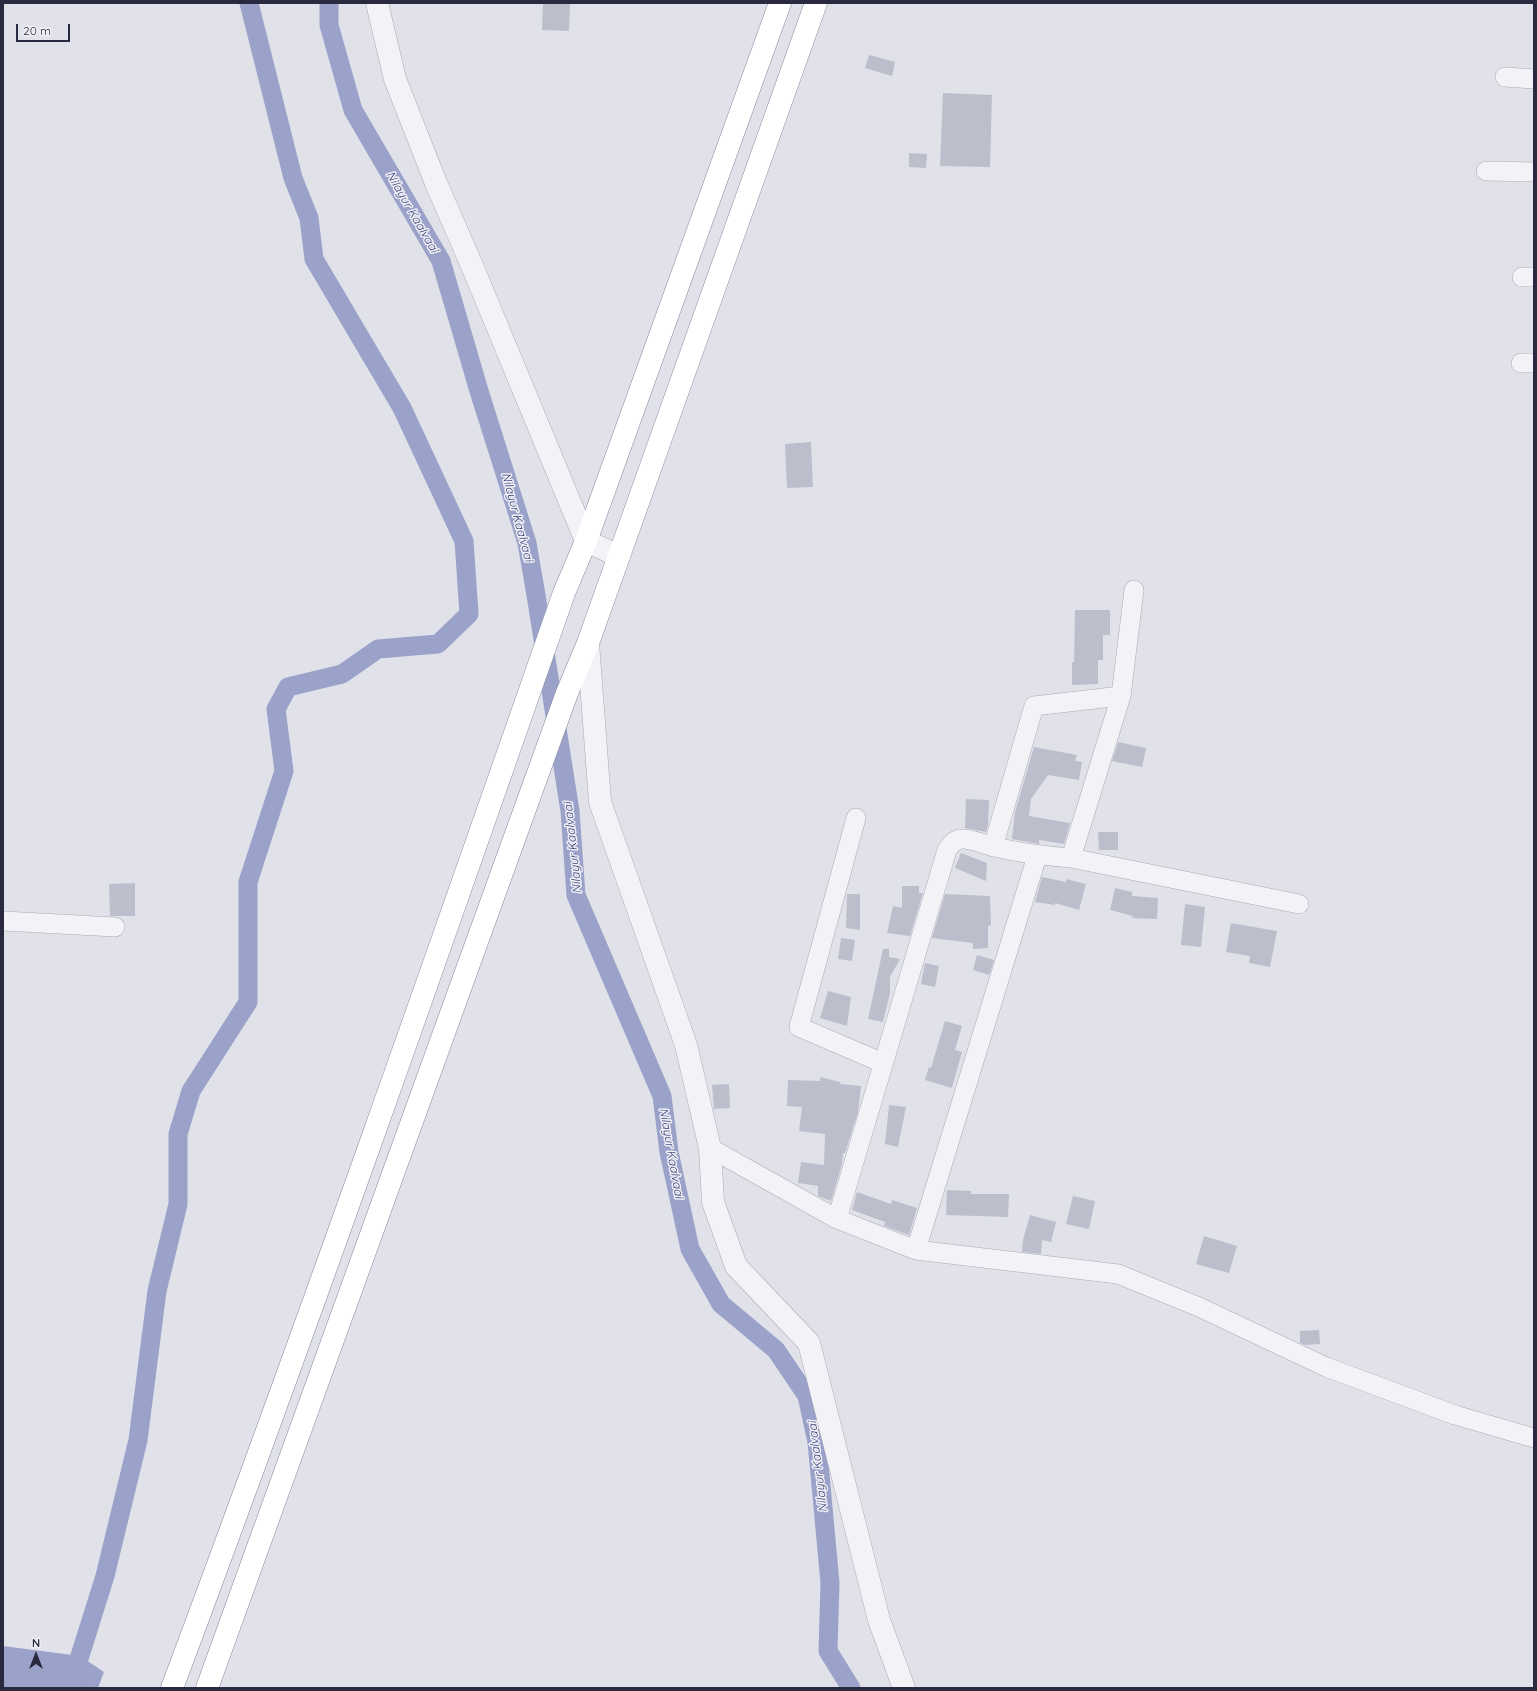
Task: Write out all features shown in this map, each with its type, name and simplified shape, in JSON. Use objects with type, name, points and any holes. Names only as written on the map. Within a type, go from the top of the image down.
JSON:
[{"type":"highway","points":[[172,1688],[235,1520],[430,976],[564,593],[586,541],[780,3]]},
{"type":"highway","points":[[207,1688],[539,769],[567,693],[588,643],[816,3]]},
{"type":"street","points":[[376,3],[395,80],[436,183],[586,541],[619,556]]},
{"type":"street","points":[[1504,77],[1534,79]]},
{"type":"street","points":[[1486,171],[1534,172]]},
{"type":"street","points":[[1072,858],[1121,696],[1134,590]]},
{"type":"street","points":[[588,643],[600,802],[686,1045],[710,1148],[713,1202],[736,1266],[809,1343],[879,1620],[904,1688]]},
{"type":"street","points":[[993,847],[1034,706],[1121,696]]},
{"type":"street","points":[[856,818],[799,1028],[884,1063]]},
{"type":"street","points":[[837,1219],[947,850],[952,842],[960,839],[967,839],[993,847],[1037,856],[1072,858],[1299,904]]},
{"type":"street","points":[[916,1250],[1037,856]]},
{"type":"street","points":[[3,921],[115,927]]},
{"type":"street","points":[[710,1148],[837,1219],[916,1250],[1118,1274],[1199,1307],[1326,1367],[1456,1415],[1534,1438]]},
{"type":"water","points":[[3,1646],[80,1656],[104,1672],[98,1688],[3,1688]]},
{"type":"building","points":[[543,3],[570,3],[569,31],[542,30]]},
{"type":"building","points":[[869,55],[895,62],[892,76],[865,68]]},
{"type":"building","points":[[943,93],[992,95],[990,167],[940,166]]},
{"type":"building","points":[[909,153],[927,154],[926,168],[909,167]]},
{"type":"building","points":[[811,442],[813,487],[787,488],[785,444]]},
{"type":"building","points":[[1075,610],[1110,610],[1110,635],[1103,635],[1103,660],[1098,660],[1098,684],[1072,685]]},
{"type":"building","points":[[1118,742],[1146,748],[1142,767],[1112,761]]},
{"type":"building","points":[[1034,747],[1077,755],[1075,761],[1082,762],[1079,780],[1048,775],[1031,799],[1029,816],[1070,823],[1064,844],[1039,840],[1039,844],[1012,839],[1015,812]]},
{"type":"building","points":[[966,799],[989,800],[988,824],[986,832],[965,828]]},
{"type":"building","points":[[1098,832],[1118,832],[1118,850],[1099,850]]},
{"type":"building","points":[[961,853],[987,863],[986,881],[955,868]]},
{"type":"building","points":[[1042,877],[1066,882],[1066,879],[1086,884],[1079,910],[1055,903],[1055,905],[1035,902]]},
{"type":"building","points":[[135,883],[135,916],[110,916],[109,884]]},
{"type":"building","points":[[902,886],[919,886],[919,893],[923,893],[910,936],[887,933],[893,906],[902,908]]},
{"type":"building","points":[[1115,888],[1132,892],[1132,896],[1158,898],[1157,919],[1132,918],[1133,916],[1110,910]]},
{"type":"building","points":[[847,894],[860,894],[860,930],[846,928]]},
{"type":"building","points":[[945,894],[990,896],[991,925],[988,926],[988,948],[973,949],[973,943],[932,938]]},
{"type":"building","points":[[1185,904],[1205,907],[1201,947],[1181,945]]},
{"type":"building","points":[[1231,923],[1277,931],[1270,967],[1249,963],[1250,956],[1226,952]]},
{"type":"building","points":[[841,938],[855,940],[852,961],[838,959]]},
{"type":"building","points":[[883,949],[889,949],[889,957],[900,959],[890,977],[890,993],[883,1022],[868,1019]]},
{"type":"building","points":[[977,955],[994,960],[989,975],[973,970]]},
{"type":"building","points":[[925,963],[939,966],[935,987],[921,984]]},
{"type":"building","points":[[828,991],[851,997],[847,1026],[820,1018]]},
{"type":"building","points":[[945,1021],[962,1026],[955,1050],[962,1052],[952,1088],[925,1080],[929,1067],[931,1068]]},
{"type":"building","points":[[820,1077],[840,1082],[840,1084],[861,1086],[858,1112],[845,1153],[843,1153],[842,1164],[831,1201],[818,1196],[818,1186],[798,1183],[801,1162],[824,1165],[825,1134],[799,1131],[802,1107],[787,1106],[788,1080],[820,1081]]},
{"type":"building","points":[[729,1084],[730,1108],[714,1109],[712,1085]]},
{"type":"building","points":[[889,1105],[906,1107],[898,1147],[885,1144]]},
{"type":"building","points":[[947,1190],[971,1191],[971,1194],[1009,1194],[1008,1217],[946,1215]]},
{"type":"building","points":[[857,1192],[891,1204],[892,1200],[917,1208],[909,1235],[884,1226],[885,1222],[852,1210]]},
{"type":"building","points":[[1073,1196],[1095,1201],[1089,1229],[1066,1224]]},
{"type":"building","points":[[1030,1215],[1056,1222],[1051,1242],[1042,1240],[1041,1254],[1022,1252],[1023,1240]]},
{"type":"building","points":[[1204,1236],[1237,1246],[1229,1273],[1196,1264]]},
{"type":"building","points":[[1319,1330],[1320,1344],[1305,1345],[1300,1343],[1300,1331]]},
{"type":"waterway","points":[[67,1688],[73,1678],[105,1576],[138,1440],[157,1291],[178,1204],[178,1134],[191,1091],[248,1002],[248,882],[284,771],[276,709],[288,687],[342,674],[378,649],[438,644],[469,614],[464,541],[402,408],[314,259],[309,218],[293,178],[249,3]]},
{"type":"waterway","name":"Nilayur Kaalvaai","points":[[329,3],[329,25],[353,110],[441,261],[479,391],[527,543],[570,811],[576,895],[662,1096],[669,1152],[690,1249],[721,1304],[776,1350],[807,1396],[817,1442],[830,1583],[828,1651],[851,1688]]}]
